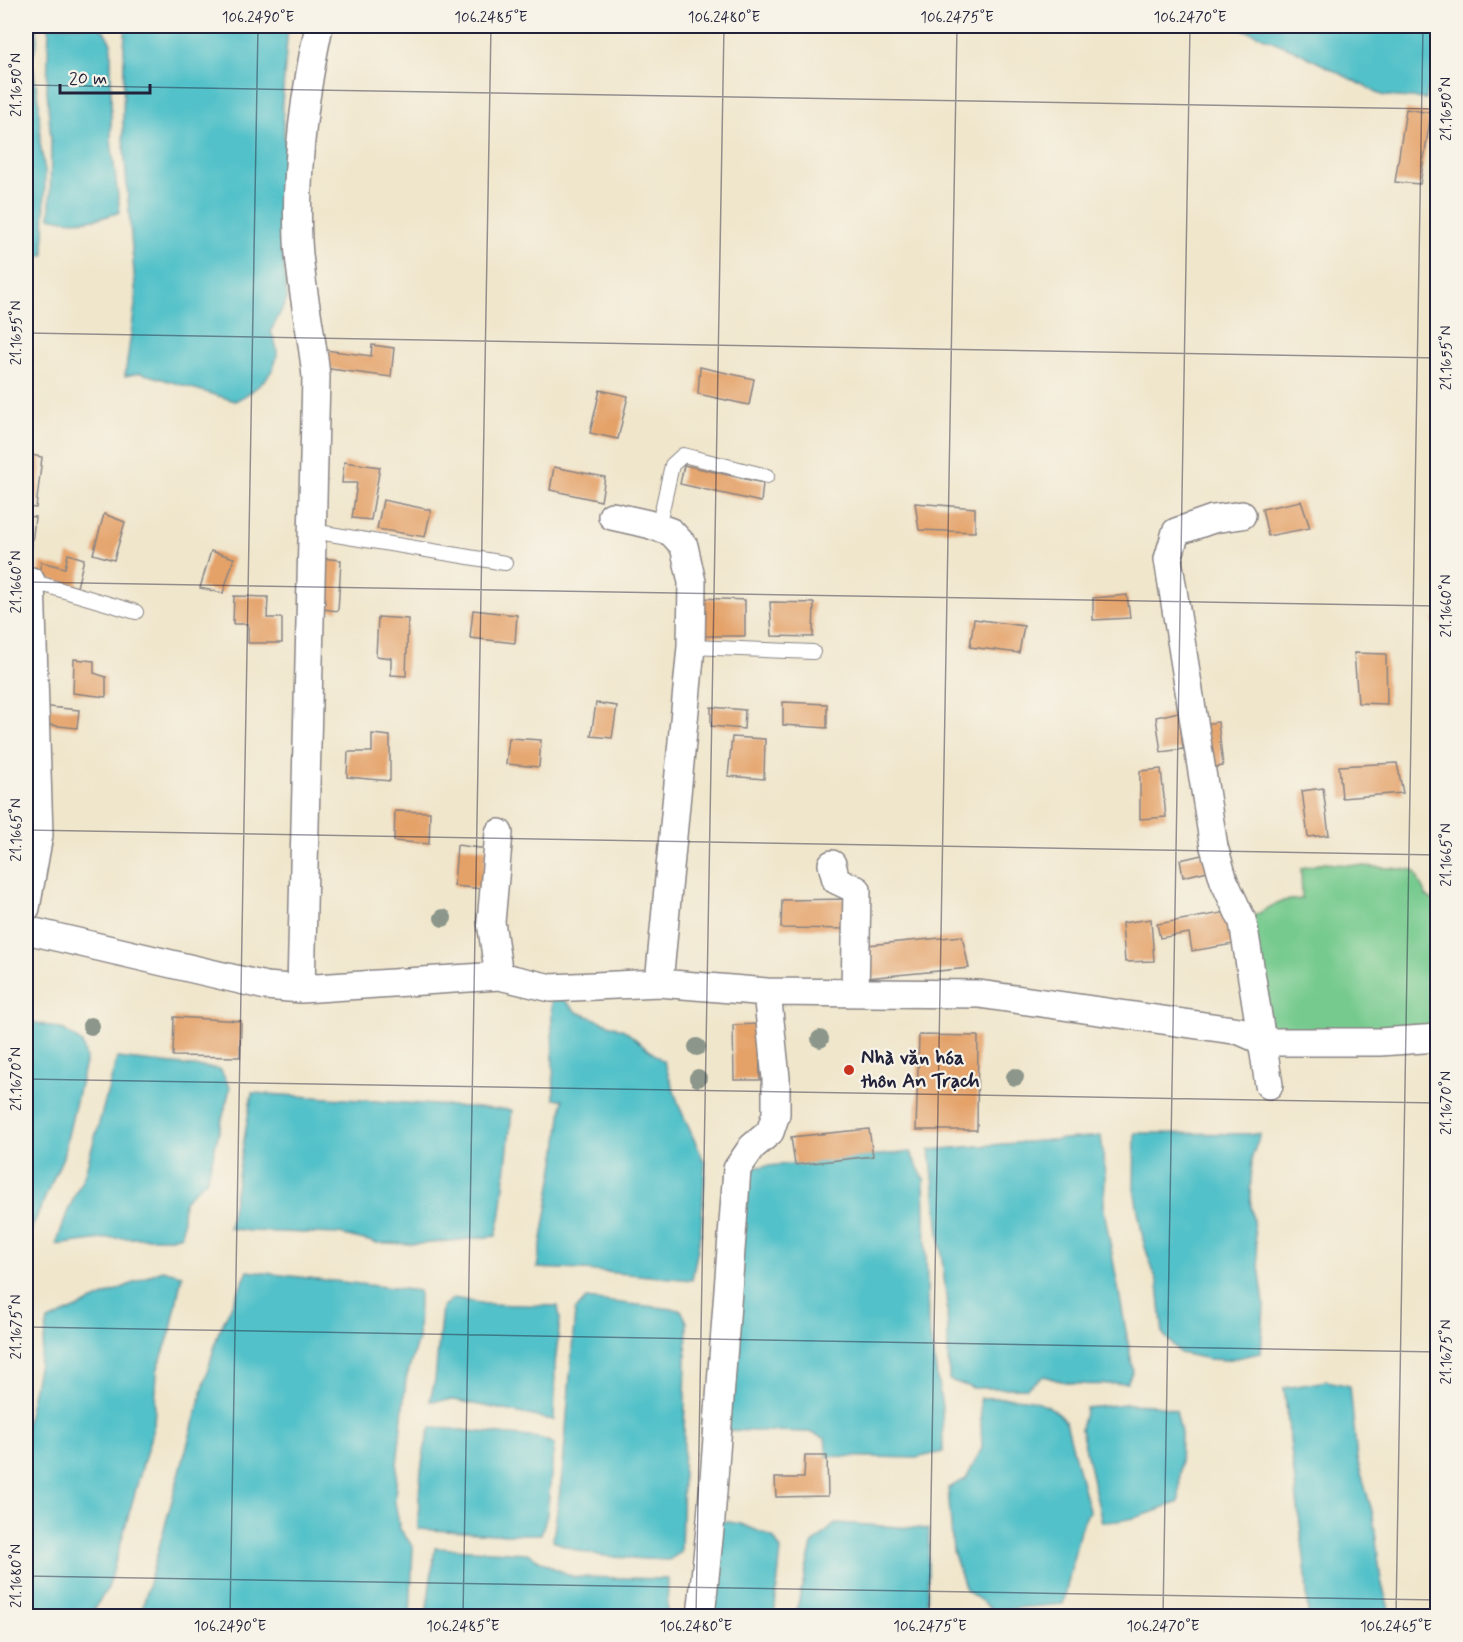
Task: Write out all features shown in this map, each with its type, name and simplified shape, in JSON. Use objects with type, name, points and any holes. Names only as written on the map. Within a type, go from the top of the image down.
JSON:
[{"type":"street","points":[[301,989],[316,377],[313,340],[305,302],[298,242],[298,166],[310,68],[319,26]]},
{"type":"street","points":[[1242,515],[1213,519],[1176,531],[1168,559],[1214,847],[1224,881],[1243,922],[1269,1085]]},
{"type":"street","points":[[612,516],[670,532],[684,546],[692,582],[691,647],[659,983]]},
{"type":"street","points":[[26,908],[39,835],[28,581]]},
{"type":"street","points":[[499,833],[491,922],[499,976]]},
{"type":"street","points":[[832,864],[836,880],[857,890],[855,993]]},
{"type":"street","points":[[26,930],[266,986],[301,989],[499,976],[551,988],[659,983],[767,992],[978,994],[1240,1031],[1262,1040],[1380,1042],[1437,1038]]},
{"type":"street","points":[[700,1617],[711,1519],[737,1169],[752,1147],[770,1132],[776,1114],[776,1078],[767,992]]},
{"type":"lane","points":[[658,528],[672,465],[683,455],[767,476]]},
{"type":"lane","points":[[312,531],[505,563]]},
{"type":"lane","points":[[28,581],[136,612]]},
{"type":"lane","points":[[691,647],[813,652]]},
{"type":"green space","points":[[1324,863],[1414,870],[1426,896],[1437,903],[1437,1038],[1265,1042],[1243,922],[1281,901],[1302,899],[1301,868]]},
{"type":"water","points":[[26,26],[36,26],[37,42],[32,58],[26,60]]},
{"type":"water","points":[[49,26],[96,26],[104,31],[111,43],[111,140],[120,212],[85,220],[50,217],[51,140],[47,91]]},
{"type":"water","points":[[126,26],[288,26],[282,103],[285,145],[282,244],[287,299],[271,331],[277,351],[272,370],[262,383],[235,401],[140,373],[125,376],[136,298],[123,136]]},
{"type":"water","points":[[1236,26],[1437,26],[1437,48],[1426,99],[1384,96],[1294,50]]},
{"type":"water","points":[[33,68],[39,103],[40,143],[45,171],[44,256],[26,256],[26,69]]},
{"type":"water","points":[[551,988],[577,1012],[624,1030],[664,1062],[680,1108],[705,1164],[701,1232],[692,1280],[537,1268],[557,1150],[563,1099],[554,1099]]},
{"type":"water","points":[[28,1021],[64,1030],[82,1043],[86,1058],[63,1157],[26,1241],[26,1023]]},
{"type":"water","points":[[117,1058],[220,1069],[230,1088],[207,1179],[184,1201],[182,1235],[171,1238],[109,1238],[56,1245],[85,1173]]},
{"type":"water","points":[[252,1093],[512,1110],[501,1213],[496,1236],[421,1244],[377,1243],[339,1234],[249,1231],[229,1228]]},
{"type":"water","points":[[1135,1133],[1260,1134],[1252,1157],[1250,1198],[1264,1304],[1261,1353],[1226,1360],[1209,1359],[1180,1353],[1163,1334],[1158,1285],[1144,1244],[1134,1189]]},
{"type":"water","points":[[1101,1136],[1105,1175],[1104,1210],[1133,1370],[1127,1383],[1075,1384],[1044,1376],[1026,1388],[973,1388],[949,1380],[947,1304],[930,1150]]},
{"type":"water","points":[[910,1152],[924,1179],[928,1323],[942,1407],[943,1452],[916,1458],[827,1456],[825,1438],[809,1432],[718,1430],[737,1169]]},
{"type":"water","points":[[162,1270],[182,1275],[171,1330],[157,1371],[154,1425],[108,1588],[89,1616],[26,1616],[26,1424],[48,1321]]},
{"type":"water","points":[[248,1271],[419,1291],[418,1339],[406,1379],[395,1502],[400,1529],[413,1547],[410,1616],[140,1616],[218,1334]]},
{"type":"water","points":[[454,1298],[485,1304],[558,1306],[560,1320],[555,1364],[554,1420],[454,1400],[430,1401],[435,1380],[442,1307]]},
{"type":"water","points":[[586,1299],[681,1310],[687,1322],[681,1552],[669,1560],[594,1554],[579,1551],[553,1540],[563,1468],[575,1311]]},
{"type":"water","points":[[1327,1381],[1350,1386],[1357,1459],[1373,1515],[1381,1581],[1391,1616],[1308,1616],[1306,1575],[1284,1388]]},
{"type":"water","points":[[980,1398],[1016,1398],[1038,1402],[1048,1406],[1066,1422],[1089,1511],[1080,1530],[1063,1604],[994,1610],[966,1590],[953,1551],[948,1488],[966,1479],[982,1448]]},
{"type":"water","points":[[1127,1404],[1156,1405],[1176,1410],[1181,1433],[1179,1502],[1132,1518],[1102,1522],[1081,1429],[1086,1408]]},
{"type":"water","points":[[431,1427],[540,1438],[554,1444],[547,1515],[541,1534],[493,1534],[418,1529],[422,1465]]},
{"type":"water","points":[[711,1519],[741,1524],[773,1537],[781,1550],[774,1616],[701,1616]]},
{"type":"water","points":[[836,1523],[929,1529],[927,1616],[797,1616],[812,1545]]},
{"type":"water","points":[[435,1548],[527,1553],[574,1577],[668,1579],[667,1616],[426,1616]]},
{"type":"building","points":[[1406,109],[1431,113],[1420,184],[1395,182]]},
{"type":"building","points":[[372,345],[394,348],[391,377],[315,367],[318,349],[371,356]]},
{"type":"building","points":[[700,367],[754,379],[749,405],[698,394]]},
{"type":"building","points":[[600,390],[628,396],[618,439],[590,433]]},
{"type":"building","points":[[26,454],[42,457],[36,508],[26,507]]},
{"type":"building","points":[[344,462],[380,467],[371,520],[352,518],[357,483],[342,483]]},
{"type":"building","points":[[684,465],[763,483],[761,502],[680,484]]},
{"type":"building","points":[[554,467],[605,477],[601,501],[550,490]]},
{"type":"building","points":[[383,500],[431,510],[425,537],[377,529]]},
{"type":"building","points":[[1301,501],[1310,528],[1268,536],[1262,509]]},
{"type":"building","points":[[915,503],[975,508],[975,532],[919,530]]},
{"type":"building","points":[[104,514],[125,522],[114,560],[93,554]]},
{"type":"building","points":[[26,516],[35,517],[29,571],[26,570]]},
{"type":"building","points":[[211,551],[234,558],[223,593],[200,588]]},
{"type":"building","points":[[68,554],[84,559],[77,587],[39,576],[41,562],[65,568]]},
{"type":"building","points":[[319,558],[341,560],[338,611],[316,608]]},
{"type":"building","points":[[1127,595],[1130,618],[1093,620],[1093,598]]},
{"type":"building","points":[[234,596],[268,597],[267,618],[282,618],[282,643],[248,643],[248,624],[233,624]]},
{"type":"building","points":[[700,598],[745,600],[745,636],[699,636]]},
{"type":"building","points":[[770,602],[814,603],[813,637],[772,636]]},
{"type":"building","points":[[473,610],[517,615],[515,643],[470,638]]},
{"type":"building","points":[[378,617],[408,619],[406,676],[391,675],[391,658],[376,656]]},
{"type":"building","points":[[974,619],[1024,626],[1019,653],[970,647]]},
{"type":"building","points":[[1433,619],[1438,619],[1438,651],[1436,652]]},
{"type":"building","points":[[1354,653],[1386,654],[1387,704],[1358,703]]},
{"type":"building","points":[[74,659],[94,661],[94,673],[106,677],[106,697],[73,693]]},
{"type":"building","points":[[783,702],[827,704],[827,728],[783,725]]},
{"type":"building","points":[[596,703],[617,706],[612,738],[591,736]]},
{"type":"building","points":[[40,706],[79,710],[77,728],[40,724]]},
{"type":"building","points":[[711,707],[745,710],[744,729],[711,726]]},
{"type":"building","points":[[1179,712],[1183,749],[1161,752],[1156,717]]},
{"type":"building","points":[[1218,722],[1223,766],[1201,769],[1194,725]]},
{"type":"building","points":[[372,734],[390,736],[390,781],[347,777],[348,752],[372,752]]},
{"type":"building","points":[[732,737],[765,739],[764,779],[728,776]]},
{"type":"building","points":[[509,738],[541,740],[539,767],[506,764]]},
{"type":"building","points":[[1397,763],[1403,793],[1342,798],[1339,766]]},
{"type":"building","points":[[1161,769],[1166,817],[1140,819],[1140,771]]},
{"type":"building","points":[[1323,788],[1329,835],[1308,837],[1302,791]]},
{"type":"building","points":[[395,811],[430,812],[429,844],[394,841]]},
{"type":"building","points":[[457,845],[487,849],[483,889],[454,886]]},
{"type":"building","points":[[1215,852],[1220,868],[1183,877],[1180,860]]},
{"type":"building","points":[[852,899],[852,929],[781,928],[782,900]]},
{"type":"building","points":[[1227,912],[1234,944],[1192,951],[1189,933],[1160,938],[1157,924]]},
{"type":"building","points":[[1151,919],[1154,961],[1125,962],[1122,923]]},
{"type":"building","points":[[962,936],[969,968],[866,978],[857,946]]},
{"type":"building","points":[[174,1017],[241,1021],[240,1057],[173,1056]]},
{"type":"building","points":[[759,1024],[760,1080],[734,1080],[733,1025]]},
{"type":"building","points":[[919,1035],[978,1036],[977,1130],[916,1130]]},
{"type":"building","points":[[869,1129],[873,1156],[795,1165],[791,1137]]},
{"type":"building","points":[[805,1456],[827,1456],[828,1496],[776,1497],[775,1478],[804,1478]]},
{"type":"place","name":"Nhà văn hóa thôn An Trạch","points":[[849,1070]]}]
